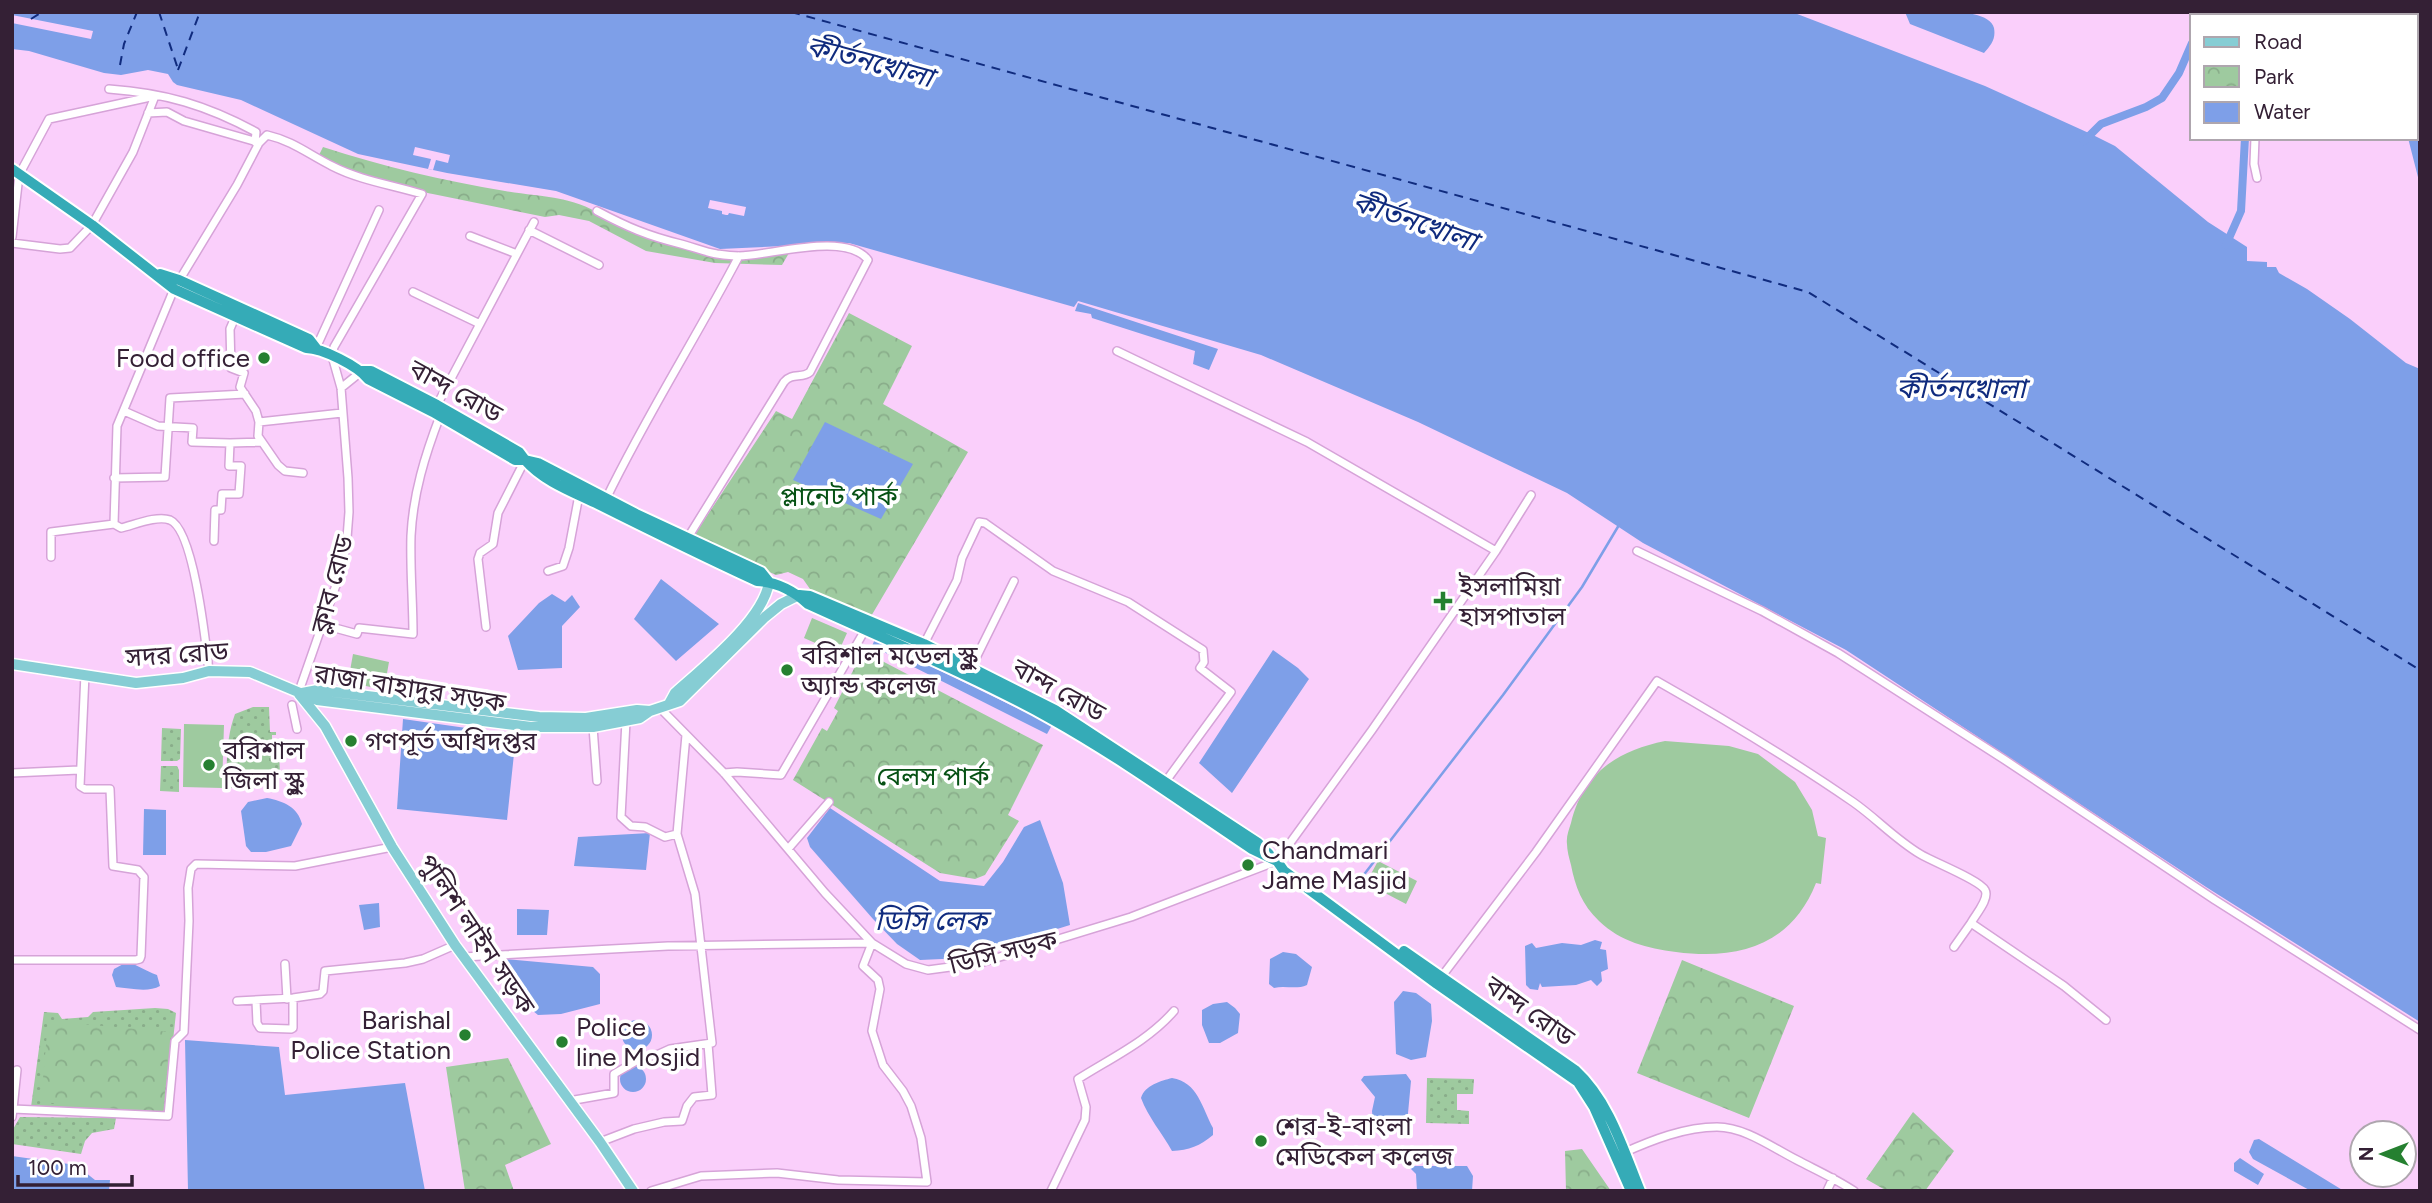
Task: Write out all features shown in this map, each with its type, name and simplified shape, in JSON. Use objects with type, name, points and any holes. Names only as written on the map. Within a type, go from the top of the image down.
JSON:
[{"type":"highway","name":"বান্দ রোড","points":[[16,172],[176,285],[306,348],[316,348]]},
{"type":"highway","name":"বান্দ রোড","points":[[176,285],[309,339],[316,348],[362,371],[368,379],[438,410],[515,460],[538,463],[687,539],[761,572],[769,582]]},
{"type":"highway","name":"বান্দ রোড","points":[[524,460],[534,470],[579,495],[757,581],[769,582],[799,595],[810,596],[971,667],[1074,722],[1166,781],[1258,843],[1284,871],[1578,1082],[1640,1191]]},
{"type":"highway","name":"বান্দ রোড","points":[[799,595],[808,604],[966,675],[1051,718],[1252,849],[1276,861]]},
{"type":"highway","name":"বান্দ রোড","points":[[1620,1154],[1631,1191]]},
{"type":"main road","name":"রাজা বাহাদুর সড়ক","points":[[294,702],[318,690],[566,719],[660,708],[746,626],[767,595],[769,582]]},
{"type":"main road","name":"রাজা বাহাদুর সড়ক","points":[[294,702],[317,700],[499,724],[560,728],[593,727],[626,721],[680,701],[765,617],[781,604],[799,595]]},
{"type":"main road","name":"সদর রোড","points":[[12,664],[136,683],[183,678],[209,671],[250,672],[270,678],[294,702]]},
{"type":"main road","name":"পুলিশ লাইন সড়ক","points":[[294,702],[325,726],[392,847],[455,945],[633,1191]]},
{"type":"street","points":[[109,89],[169,96],[199,105],[256,132],[257,142]]},
{"type":"street","points":[[12,243],[60,250],[70,248],[92,225],[133,152],[155,96]]},
{"type":"street","points":[[12,237],[16,172],[48,119],[155,96]]},
{"type":"street","points":[[148,113],[167,112],[184,121],[257,142]]},
{"type":"street","points":[[114,524],[117,426],[176,285],[237,185],[257,142],[267,135],[287,140],[350,174],[422,194],[334,347],[332,356]]},
{"type":"street","points":[[2255,140],[2254,164],[2257,178]]},
{"type":"street","points":[[316,348],[379,210]]},
{"type":"street","points":[[597,211],[625,226],[665,241],[715,254],[739,256],[794,248],[840,247],[862,254],[868,260],[810,372],[804,376],[792,376],[784,382],[687,539]]},
{"type":"street","points":[[324,625],[357,634],[359,628],[413,634],[411,536],[418,484],[438,410],[531,226],[599,265]]},
{"type":"street","points":[[470,236],[517,254]]},
{"type":"street","points":[[606,499],[630,449],[697,336],[739,256]]},
{"type":"street","points":[[412,292],[480,324]]},
{"type":"street","points":[[236,315],[230,329],[231,368],[244,373],[240,387],[256,411],[259,422],[258,436],[285,471],[303,473]]},
{"type":"street","points":[[1117,351],[1307,442],[1496,551]]},
{"type":"street","name":"ক্লাব রোড","points":[[294,702],[324,625],[342,568],[349,512],[341,388],[332,356]]},
{"type":"street","points":[[341,388],[362,371]]},
{"type":"street","points":[[114,478],[165,477],[170,398],[245,394]]},
{"type":"street","points":[[124,411],[158,426],[193,428],[192,442],[262,442]]},
{"type":"street","points":[[259,422],[342,414]]},
{"type":"street","points":[[214,541],[215,510],[221,510],[222,494],[239,494],[241,467],[229,466],[230,443]]},
{"type":"street","points":[[486,626],[478,559],[480,553],[492,544],[498,513],[524,460]]},
{"type":"street","points":[[548,571],[563,566],[579,495]]},
{"type":"street","points":[[1276,861],[1368,735],[1496,551],[1531,495]]},
{"type":"street","points":[[51,557],[51,532],[114,524],[121,528],[162,519],[172,521],[178,528],[197,582],[209,671]]},
{"type":"street","points":[[924,644],[957,580],[962,558],[979,522],[985,523],[1053,571],[1128,602],[1203,650],[1204,662],[1200,668],[1231,692],[1166,781]]},
{"type":"street","points":[[1637,551],[1762,611],[1839,653],[2205,894],[2420,1030]]},
{"type":"street","points":[[971,667],[1014,581]]},
{"type":"street","points":[[724,774],[737,772],[781,775],[865,630]]},
{"type":"street","points":[[12,960],[140,960],[144,877],[138,870],[113,866],[110,789],[81,789],[79,769],[85,674]]},
{"type":"street","points":[[1439,981],[1536,852],[1657,681],[1789,758],[1861,807],[1876,822],[1914,850],[1984,888],[1986,898],[1954,947]]},
{"type":"street","points":[[294,702],[297,729]]},
{"type":"street","name":"ডিসি সড়ক","points":[[660,708],[724,774],[825,893],[872,943],[905,964],[928,970],[980,963],[1131,917],[1276,861]]},
{"type":"street","points":[[626,721],[621,817],[631,826],[645,827],[665,837],[677,834]]},
{"type":"street","points":[[593,727],[597,781]]},
{"type":"street","points":[[569,1101],[614,1093],[614,1074],[638,1060],[670,1048],[712,1043],[695,894],[677,834],[686,735]]},
{"type":"street","points":[[12,773],[79,769]]},
{"type":"street","points":[[788,849],[829,802]]},
{"type":"street","points":[[16,1070],[13,1113],[168,1116],[175,1041],[184,1032],[188,888],[191,869],[196,864],[295,866],[392,847]]},
{"type":"street","points":[[1971,923],[2064,986],[2106,1020]]},
{"type":"street","points":[[463,957],[699,946],[872,943],[863,966],[878,980],[880,989],[872,1031],[883,1065],[911,1106],[921,1138],[927,1182],[838,1180],[777,1172],[701,1176],[651,1191]]},
{"type":"street","points":[[237,1001],[322,993],[325,971],[405,963],[423,959],[455,945]]},
{"type":"street","points":[[256,1001],[257,1023],[260,1028],[293,1028],[285,964]]},
{"type":"street","points":[[1051,1191],[1085,1120],[1086,1107],[1079,1079],[1162,1025],[1174,1011]]},
{"type":"street","points":[[600,1142],[634,1129],[682,1121],[687,1106],[694,1097],[712,1095],[708,1044]]},
{"type":"street","points":[[1620,1154],[1645,1143],[1696,1128],[1720,1127],[1755,1138],[1854,1191]]},
{"type":"street","points":[[1827,1191],[1833,1178]]},
{"type":"green space","points":[[323,147],[436,178],[572,202],[597,212],[607,220],[712,255],[789,253],[782,265],[715,263],[646,251],[589,221],[559,215],[545,217],[418,191],[358,173],[318,157]]},
{"type":"green space","name":"প্লানেট পার্ক","points":[[849,313],[912,346],[883,404],[968,452],[870,618],[810,589],[803,579],[788,572],[776,575],[713,547],[695,534],[776,411],[792,419]]},
{"type":"green space","points":[[812,618],[847,633],[838,653],[804,638]]},
{"type":"green space","name":"বেলস পার্ক","points":[[863,651],[1043,745],[1008,815],[1019,821],[985,875],[975,879],[940,873],[793,780],[822,728],[827,731],[838,711],[834,708]]},
{"type":"green space","points":[[353,654],[389,662],[384,690],[348,682]]},
{"type":"green space","points":[[253,707],[269,707],[270,732],[276,732],[276,735],[272,735],[272,741],[274,748],[279,749],[280,776],[273,777],[273,785],[233,785],[233,788],[226,788],[228,741],[235,714]]},
{"type":"green space","points":[[184,724],[224,725],[222,788],[183,787]]},
{"type":"green space","points":[[162,728],[181,729],[180,759],[177,761],[161,761]]},
{"type":"green space","points":[[1665,741],[1729,746],[1758,754],[1795,782],[1812,810],[1818,836],[1826,838],[1821,884],[1816,883],[1792,921],[1777,935],[1760,944],[1741,950],[1699,954],[1645,946],[1625,939],[1607,928],[1593,915],[1580,895],[1567,841],[1584,790],[1604,767],[1617,758]]},
{"type":"green space","points":[[236,753],[269,753],[269,770],[237,771]]},
{"type":"green space","points":[[161,766],[177,766],[179,792],[160,791]]},
{"type":"green space","points":[[1378,861],[1417,881],[1406,904],[1366,883]]},
{"type":"green space","points":[[1682,960],[1794,1006],[1749,1118],[1637,1073]]},
{"type":"green space","points":[[155,1008],[176,1013],[165,1114],[31,1107],[44,1012],[58,1013],[62,1019],[88,1017],[93,1012]]},
{"type":"green space","points":[[48,1021],[170,1032],[163,1113],[41,1102]]},
{"type":"green space","points":[[508,1058],[551,1144],[505,1165],[514,1191],[465,1191],[446,1067]]},
{"type":"green space","points":[[1427,1078],[1474,1079],[1473,1094],[1457,1094],[1457,1110],[1469,1111],[1469,1124],[1426,1123]]},
{"type":"green space","points":[[1913,1112],[1954,1151],[1925,1191],[1887,1191],[1866,1179]]},
{"type":"green space","points":[[20,1117],[116,1118],[114,1129],[92,1133],[85,1141],[81,1154],[12,1144],[12,1131]]},
{"type":"green space","points":[[1582,1149],[1611,1191],[1566,1191],[1565,1151]]},
{"type":"water","points":[[1940,11],[1981,16],[1990,21],[1994,28],[1994,39],[1984,53],[1910,24],[1905,12]]},
{"type":"water","name":"কীর্তনখোলা","points":[[12,12],[1792,12],[1985,86],[2115,146],[2208,222],[2247,247],[2247,261],[2267,262],[2267,267],[2276,267],[2279,273],[2350,319],[2406,363],[2420,369],[2420,1022],[2206,887],[1846,650],[1643,543],[1567,493],[1418,422],[1261,355],[1078,301],[1074,307],[849,243],[720,249],[556,191],[447,173],[358,154],[241,100],[177,85],[168,74],[148,70],[121,75],[104,73],[29,51],[12,49]]},
{"type":"water","points":[[2418,124],[2420,185],[2409,140],[2418,140]]},
{"type":"water","points":[[1078,303],[1218,349],[1209,370],[1193,364],[1195,351],[1092,318],[1091,314],[1075,311]]},
{"type":"water","points":[[825,422],[913,464],[881,519],[793,480]]},
{"type":"water","points":[[661,579],[719,624],[676,661],[634,619]]},
{"type":"water","points":[[552,594],[565,602],[572,595],[580,607],[562,626],[562,668],[518,670],[508,636],[539,603]]},
{"type":"water","points":[[875,639],[1052,725],[1047,734],[872,646]]},
{"type":"water","points":[[1273,650],[1309,679],[1232,793],[1199,763]]},
{"type":"water","points":[[403,719],[516,735],[507,820],[397,809]]},
{"type":"water","points":[[267,798],[289,806],[297,813],[302,824],[291,846],[266,852],[251,852],[246,846],[241,811],[248,802]]},
{"type":"water","name":"ডিসি লেক","points":[[830,808],[940,881],[984,886],[1003,862],[1024,827],[1040,820],[1063,883],[1070,925],[964,958],[920,960],[897,944],[810,847],[807,838]]},
{"type":"water","points":[[144,809],[166,810],[166,855],[143,855]]},
{"type":"water","points":[[650,833],[646,870],[574,866],[578,837]]},
{"type":"water","points":[[379,903],[380,927],[364,930],[359,905]]},
{"type":"water","points":[[517,909],[549,910],[547,935],[517,935]]},
{"type":"water","points":[[1595,940],[1602,942],[1600,949],[1606,950],[1608,969],[1601,972],[1602,981],[1597,986],[1591,980],[1576,985],[1542,987],[1540,983],[1538,990],[1530,989],[1526,985],[1525,946],[1532,943],[1536,948],[1562,943],[1581,945]]},
{"type":"water","points":[[1283,952],[1296,954],[1312,967],[1307,985],[1274,988],[1269,984],[1270,959]]},
{"type":"water","points":[[506,959],[593,967],[600,974],[600,1004],[561,1014],[538,1015],[522,999],[509,980],[502,966]]},
{"type":"water","points":[[127,962],[157,975],[160,986],[144,990],[116,987],[112,975],[114,969]]},
{"type":"water","points":[[1403,991],[1416,993],[1431,1004],[1432,1021],[1426,1057],[1411,1060],[1396,1054],[1394,1002]]},
{"type":"water","points":[[1227,1002],[1240,1014],[1238,1033],[1220,1043],[1209,1043],[1202,1025],[1202,1010],[1213,1004]]},
{"type":"water","points":[[637,1020],[647,1025],[652,1035],[647,1045],[637,1050],[627,1045],[622,1035],[627,1025]]},
{"type":"water","points":[[185,1040],[279,1047],[285,1095],[405,1083],[425,1191],[188,1191]]},
{"type":"water","points":[[633,1066],[642,1070],[646,1079],[642,1088],[633,1092],[624,1088],[620,1079],[624,1070]]},
{"type":"water","points":[[1406,1074],[1411,1081],[1407,1124],[1401,1127],[1373,1123],[1375,1097],[1361,1080],[1364,1076]]},
{"type":"water","points":[[1172,1078],[1181,1080],[1193,1090],[1213,1128],[1213,1135],[1194,1147],[1172,1151],[1141,1098],[1150,1087]]},
{"type":"water","points":[[2259,1139],[2344,1191],[2311,1191],[2253,1159],[2249,1152],[2254,1140]]},
{"type":"water","points":[[12,1156],[76,1165],[95,1180],[110,1180],[109,1191],[12,1191]]},
{"type":"water","points":[[2240,1158],[2264,1174],[2258,1185],[2234,1171],[2234,1163]]},
{"type":"water","points":[[1408,1166],[1467,1166],[1473,1176],[1472,1191],[1417,1191],[1416,1174]]},
{"type":"pier","points":[[12,15],[93,31],[91,39],[12,23]]},
{"type":"pier","points":[[415,147],[450,155],[448,163],[436,160],[433,170],[428,169],[431,159],[413,155]]},
{"type":"pier","points":[[710,200],[746,207],[744,216],[729,213],[726,215],[722,214],[722,211],[708,208]]},
{"type":"waterway","points":[[2084,141],[2101,124],[2162,98],[2179,73],[2190,48]]},
{"type":"waterway","points":[[2226,245],[2241,211],[2245,140]]},
{"type":"waterway","points":[[1359,881],[1503,695],[1582,587],[1619,525]]},
{"type":"ferry route","points":[[31,19],[42,12]]},
{"type":"ferry route","points":[[120,65],[124,44],[137,12]]},
{"type":"ferry route","points":[[159,12],[178,69]]},
{"type":"ferry route","points":[[178,70],[200,12]]},
{"type":"ferry route","points":[[791,12],[1808,292],[2420,670]]},
{"type":"place","name":"Food office","points":[[264,358]]},
{"type":"place","name":"ইসলামিয়া হাসপাতাল","points":[[1443,601]]},
{"type":"place","name":"বরিশাল মডেল স্কুল অ্যান্ড কলেজ","points":[[787,670]]},
{"type":"place","name":"গণপূর্ত অধিদপ্তর","points":[[351,741]]},
{"type":"place","name":"বরিশাল জিলা স্কুল","points":[[209,765]]},
{"type":"place","name":"Chandmari Jame Masjid","points":[[1248,865]]},
{"type":"place","name":"Barishal Police Station","points":[[465,1035]]},
{"type":"place","name":"Police line Mosjid","points":[[562,1042]]},
{"type":"place","name":"শের-ই-বাংলা মেডিকেল কলেজ","points":[[1261,1141]]}]
